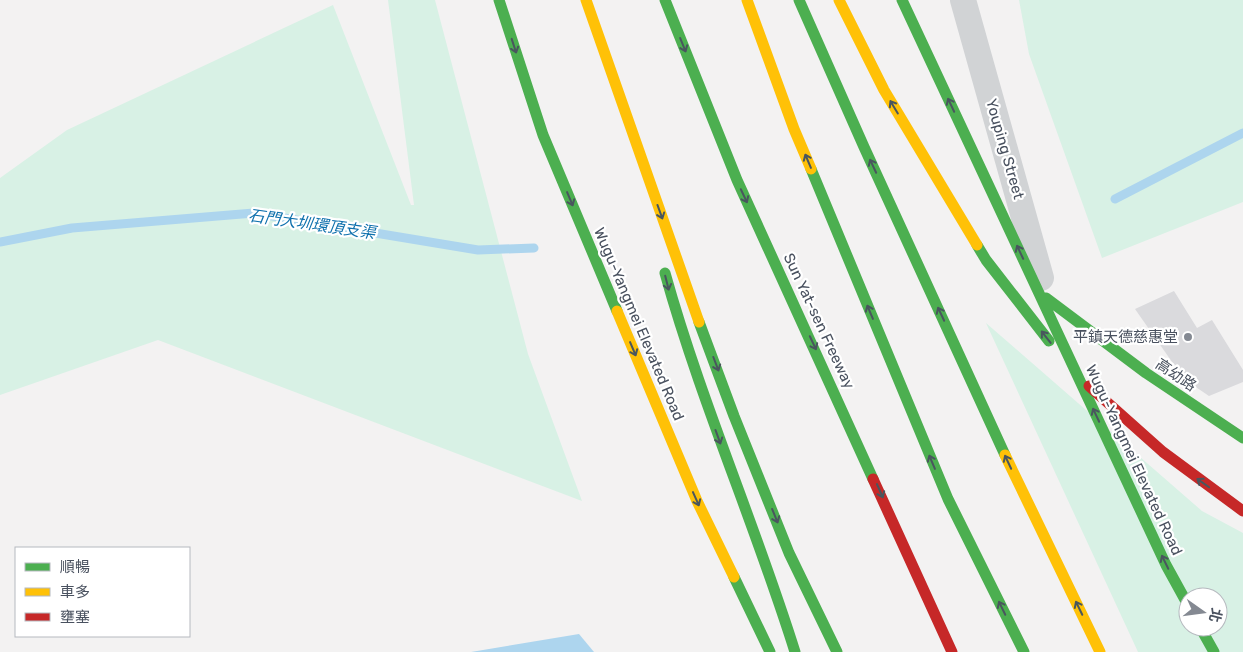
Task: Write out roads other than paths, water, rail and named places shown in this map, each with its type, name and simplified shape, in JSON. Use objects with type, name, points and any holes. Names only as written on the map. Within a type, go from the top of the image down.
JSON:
[{"type":"main road","name":"Wugu-Yangmei Elevated Road","points":[[499,0],[543,135],[697,501],[770,652]]},
{"type":"main road","points":[[586,0],[697,316],[749,452],[790,555],[837,652]]},
{"type":"main road","name":"Sun Yat-sen Freeway","points":[[665,0],[738,180],[952,652]]},
{"type":"main road","points":[[747,0],[794,129],[948,499],[1024,652]]},
{"type":"main road","points":[[799,0],[1012,470],[1100,652]]},
{"type":"main road","points":[[839,0],[884,90],[986,260],[1072,370],[1127,423],[1198,480],[1243,510]]},
{"type":"main road","name":"Wugu-Yangmei Elevated Road","points":[[902,0],[1162,556],[1178,587]]},
{"type":"main road","points":[[620,100],[652,221]]},
{"type":"main road","points":[[661,258],[678,323],[759,544],[795,652]]},
{"type":"main road","name":"高幼路","points":[[1046,298],[1146,373],[1243,438]]},
{"type":"main road","points":[[1206,637],[1214,652]]},
{"type":"street","name":"Youping Street","points":[[963,0],[1046,298]]},
{"type":"water","points":[[579,634],[594,652],[471,652]]},
{"type":"waterway","name":"石門大圳環頂支渠","points":[[1115,199],[1243,133]]},
{"type":"waterway","name":"石門大圳環頂支渠","points":[[0,242],[72,228],[254,213],[478,250],[534,248]]},
{"type":"place","name":"平鎮天德慈惠堂","points":[[1188,337]]}]
